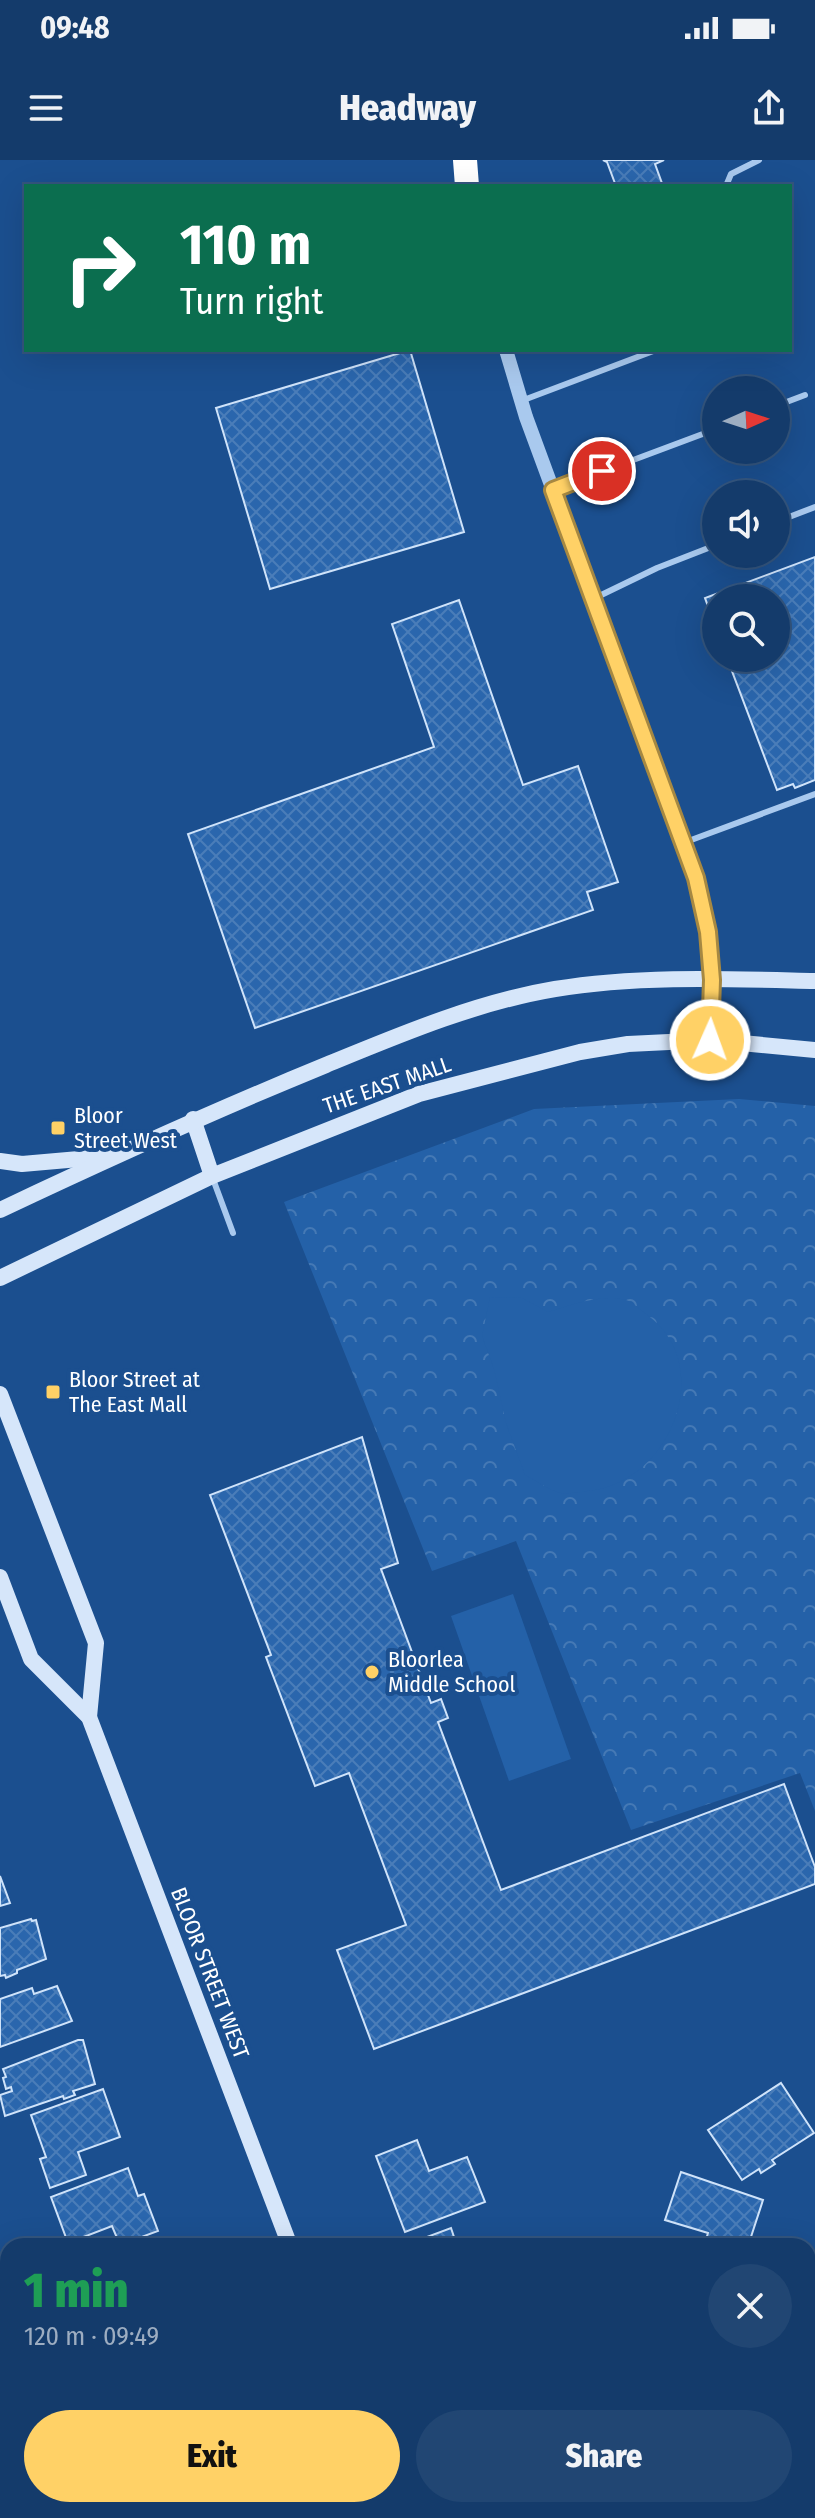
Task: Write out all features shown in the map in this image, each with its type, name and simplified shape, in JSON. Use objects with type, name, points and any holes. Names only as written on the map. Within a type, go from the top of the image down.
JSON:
[{"type":"highway","points":[[465,160],[467,184]]},
{"type":"main road","name":"THE EAST MALL","points":[[0,1210],[193,1119],[381,1043],[504,1001],[555,989],[610,982],[815,981]]},
{"type":"main road","name":"THE EAST MALL","points":[[0,1278],[212,1176],[419,1094],[580,1052],[628,1044],[710,1040],[815,1050]]},
{"type":"main road","points":[[193,1119],[212,1176]]},
{"type":"main road","points":[[0,1161],[22,1164],[116,1155]]},
{"type":"main road","name":"BLOOR STREET WEST","points":[[0,1394],[96,1643],[89,1717]]},
{"type":"main road","name":"BLOOR STREET WEST","points":[[0,1577],[31,1659],[89,1717],[287,2238]]},
{"type":"street","points":[[507,352],[553,490],[696,878],[708,932],[712,980],[710,1040]]},
{"type":"lane","points":[[727,184],[731,174],[759,160]]},
{"type":"lane","points":[[521,401],[651,352]]},
{"type":"lane","points":[[790,401],[805,395]]},
{"type":"lane","points":[[553,490],[702,434]]},
{"type":"lane","points":[[790,517],[815,507]]},
{"type":"lane","points":[[593,599],[702,550]]},
{"type":"lane","points":[[683,843],[815,794]]},
{"type":"lane","points":[[212,1176],[233,1233]]},
{"type":"green space","points":[[739,1099],[815,1106],[815,1811],[800,1773],[631,1830],[516,1541],[432,1571],[284,1202],[534,1109]]},
{"type":"green space","points":[[490,1297],[522,1298],[548,1312],[576,1303],[617,1298],[634,1304],[668,1336],[679,1363],[681,1391],[675,1420],[661,1446],[641,1468],[616,1484],[568,1493],[560,1493],[525,1475],[506,1423],[494,1369],[482,1336]]},
{"type":"green space","points":[[513,1594],[571,1759],[509,1781],[451,1616]]},
{"type":"building","points":[[603,160],[664,160],[655,164],[662,184],[615,184],[607,162]]},
{"type":"building","points":[[411,352],[464,532],[270,589],[216,408]]},
{"type":"building","points":[[815,557],[815,780],[795,788],[793,784],[777,790],[732,672],[790,672],[790,584],[743,584]]},
{"type":"building","points":[[459,600],[523,785],[578,766],[618,882],[587,892],[593,910],[255,1028],[188,834],[434,747],[392,624]]},
{"type":"building","points":[[362,1437],[398,1563],[381,1569],[431,1703],[441,1699],[448,1718],[438,1722],[501,1890],[784,1784],[815,1867],[815,1884],[374,2049],[337,1950],[406,1925],[349,1773],[315,1786],[266,1657],[271,1655],[210,1495]]},
{"type":"building","points":[[0,1876],[10,1903],[0,1906]]},
{"type":"building","points":[[36,1920],[46,1959],[17,1970],[17,1973],[6,1978],[5,1975],[0,1976],[0,1928]]},
{"type":"building","points":[[57,1986],[72,2021],[0,2047],[0,1999],[32,1988],[34,1994]]},
{"type":"building","points":[[83,2040],[95,2084],[73,2091],[75,2095],[64,2099],[63,2096],[5,2116],[0,2095],[12,2091],[11,2087],[6,2089],[3,2069]]},
{"type":"building","points":[[781,2083],[814,2133],[772,2160],[775,2164],[761,2173],[759,2169],[742,2180],[708,2130]]},
{"type":"building","points":[[103,2089],[120,2137],[78,2152],[86,2175],[50,2188],[40,2159],[46,2157],[31,2115]]},
{"type":"building","points":[[417,2140],[429,2171],[467,2157],[485,2202],[405,2232],[376,2156]]},
{"type":"building","points":[[128,2168],[138,2196],[144,2194],[158,2231],[139,2238],[117,2238],[112,2226],[81,2238],[66,2238],[51,2197]]},
{"type":"building","points":[[681,2172],[763,2200],[751,2238],[706,2238],[708,2233],[665,2220]]},
{"type":"building","points":[[451,2228],[454,2238],[424,2238]]},
{"type":"place","name":"Bloor Street West","points":[[58,1128]]},
{"type":"place","name":"Bloor Street at The East Mall","points":[[53,1392]]},
{"type":"place","name":"Bloorlea Middle School","points":[[372,1672]]},
{"type":"route","points":[[602,471],[553,490],[696,878],[708,932],[712,980],[710,1040]]}]
